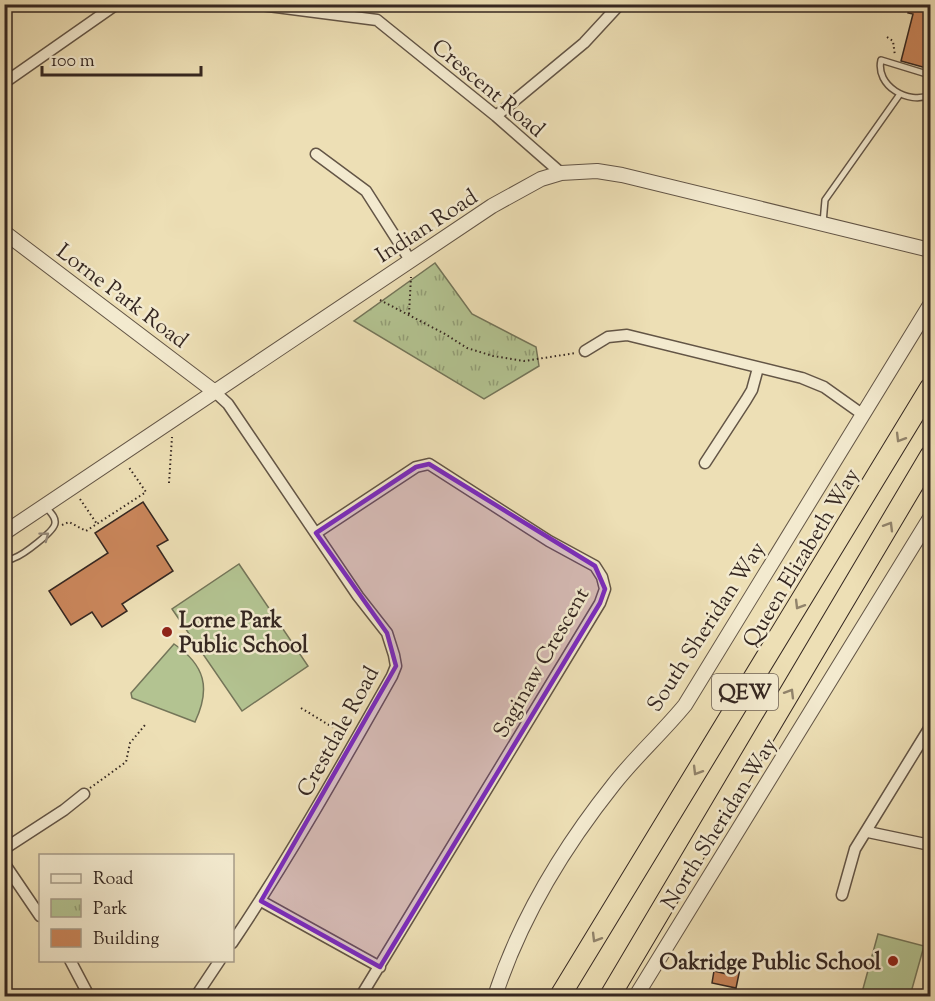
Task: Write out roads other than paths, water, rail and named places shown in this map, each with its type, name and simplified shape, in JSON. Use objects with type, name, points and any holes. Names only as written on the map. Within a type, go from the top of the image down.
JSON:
[{"type":"highway","name":"Queen Elizabeth Way","points":[[560,996],[930,388]]},
{"type":"highway","name":"QEW","points":[[610,996],[930,456]]},
{"type":"street","points":[[4,83],[117,4]]},
{"type":"street","name":"Crescent Road","points":[[253,4],[377,20],[496,116],[561,173]]},
{"type":"street","points":[[496,116],[584,43],[620,4]]},
{"type":"street","points":[[316,154],[366,191],[410,260]]},
{"type":"street","name":"Indian Road","points":[[4,533],[410,260],[492,206],[541,178],[561,173],[597,171],[622,175],[930,250]]},
{"type":"street","name":"Lorne Park Road","points":[[4,232],[215,392]]},
{"type":"street","name":"South Sheridan Way","points":[[495,996],[506,962],[524,923],[572,843],[613,785],[685,705],[930,305]]},
{"type":"street","points":[[585,351],[608,337],[627,335],[802,378],[824,387],[862,414]]},
{"type":"street","points":[[705,464],[747,400],[758,368]]},
{"type":"street","name":"Crestdale Road","points":[[215,392],[228,404],[358,596],[387,633],[396,666],[355,741],[261,901],[234,940]]},
{"type":"street","name":"Saginaw Crescent","points":[[316,534],[416,467],[429,464],[549,541],[595,566],[602,577],[605,589],[600,603],[362,996]]},
{"type":"street","name":"North Sheridan Way","points":[[636,996],[930,518]]},
{"type":"street","points":[[842,895],[855,849],[930,727]]},
{"type":"street","points":[[4,849],[64,810],[84,794]]},
{"type":"street","points":[[867,832],[930,845]]},
{"type":"street","points":[[4,863],[39,915]]},
{"type":"street","points":[[261,901],[380,967]]},
{"type":"street","points":[[71,962],[89,996]]},
{"type":"street","points":[[196,996],[219,962]]},
{"type":"lane","points":[[930,75],[881,60],[880,74],[890,87],[909,97],[925,98],[930,95]]},
{"type":"lane","points":[[823,224],[825,200],[900,94]]},
{"type":"lane","points":[[4,560],[21,555],[54,530],[56,522],[44,505]]},
{"type":"place","name":"Lorne Park Public School","points":[[167,632]]},
{"type":"place","name":"Oakridge Public School","points":[[893,961]]}]
